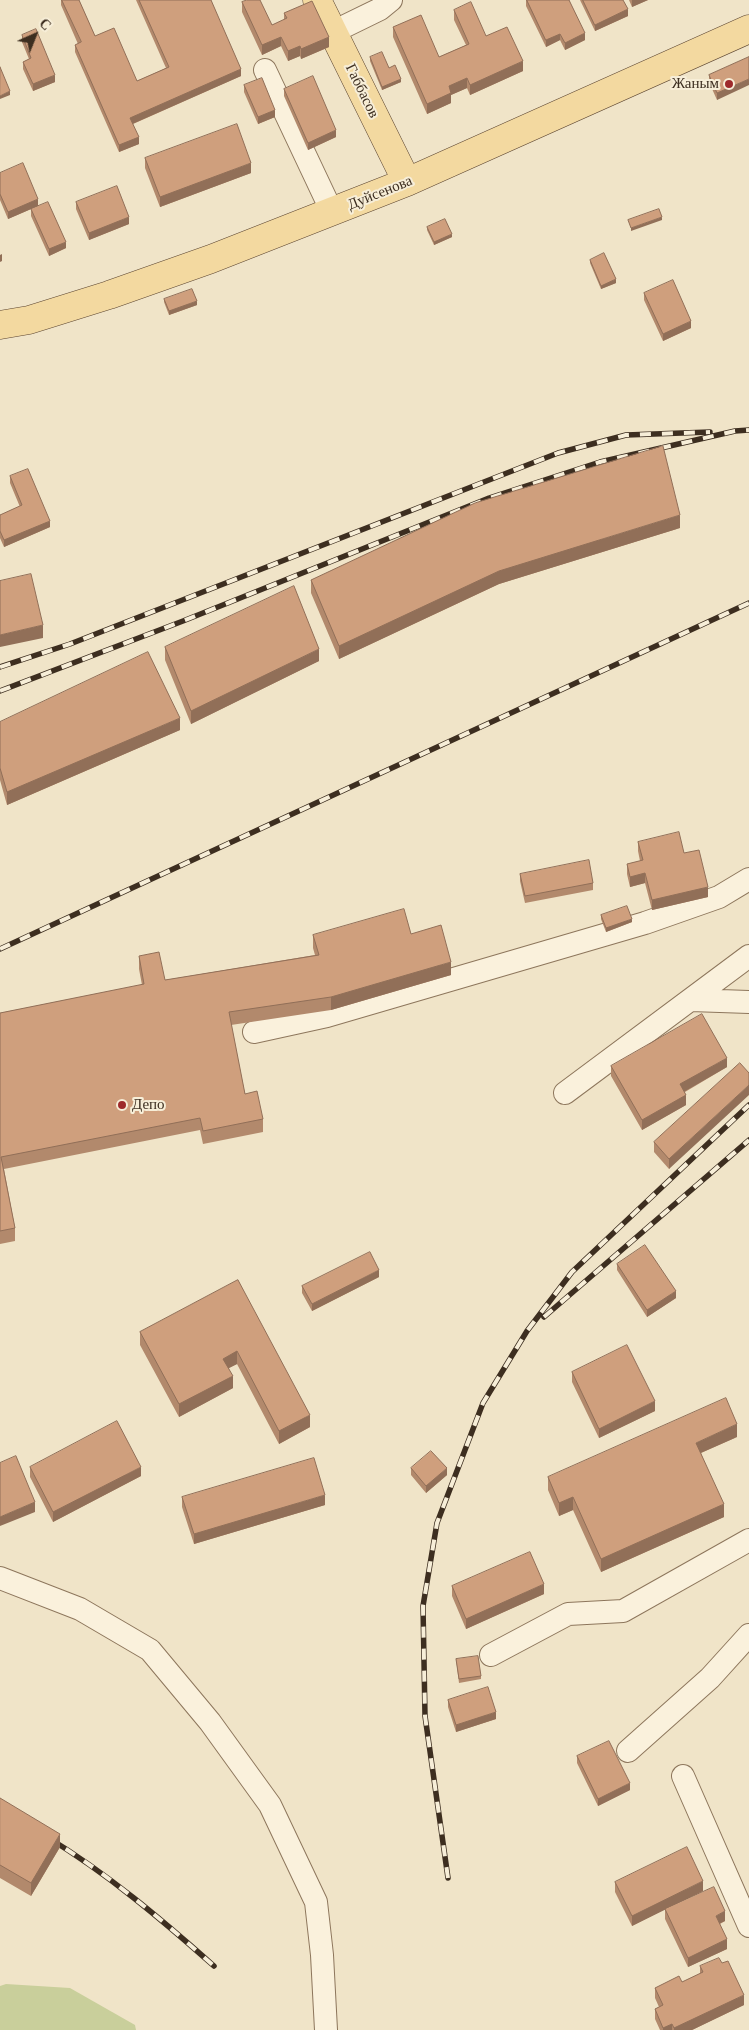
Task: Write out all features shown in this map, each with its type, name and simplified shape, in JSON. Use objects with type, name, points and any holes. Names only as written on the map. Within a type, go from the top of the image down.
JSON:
[{"type":"main road","name":"Габбасов","points":[[317,0],[407,182]]},
{"type":"main road","name":"Дуйсенова","points":[[0,325],[30,320],[109,295],[211,259],[332,212],[407,182],[749,29]]},
{"type":"lane","points":[[333,32],[380,9],[391,0]]},
{"type":"lane","points":[[265,70],[332,212]]},
{"type":"lane","points":[[254,1032],[326,1016],[645,923],[719,897],[749,879]]},
{"type":"lane","points":[[565,1093],[749,956]]},
{"type":"lane","points":[[691,1000],[749,1002]]},
{"type":"lane","points":[[491,1655],[568,1614],[623,1610],[749,1540]]},
{"type":"lane","points":[[0,1578],[80,1610],[150,1650],[210,1722],[270,1805],[316,1902],[322,1955],[326,2030]]},
{"type":"lane","points":[[628,1751],[710,1678],[749,1635]]},
{"type":"lane","points":[[683,1776],[749,1926]]},
{"type":"green space","points":[[6,1984],[70,1988],[135,2025],[136,2030],[0,2030],[0,1986]]},
{"type":"building","points":[[62,0],[79,0],[95,36],[114,28],[137,81],[169,67],[139,0],[211,0],[241,69],[130,118],[139,137],[119,145],[75,45],[81,42]]},
{"type":"building","points":[[260,0],[272,25],[287,18],[284,13],[312,1],[329,37],[301,49],[300,46],[288,51],[281,37],[262,45],[242,2]]},
{"type":"building","points":[[527,0],[569,0],[585,33],[565,43],[560,34],[546,40]]},
{"type":"building","points":[[583,0],[623,0],[628,9],[595,25]]},
{"type":"building","points":[[471,2],[486,36],[507,27],[523,61],[470,85],[467,78],[449,86],[451,93],[427,104],[393,27],[421,15],[439,57],[469,44],[454,10]]},
{"type":"building","points":[[36,29],[55,75],[33,84],[23,62],[31,58],[22,35]]},
{"type":"building","points":[[382,52],[389,68],[395,65],[401,79],[382,87],[370,57]]},
{"type":"building","name":"Жаным","points":[[749,57],[749,79],[717,93],[709,75]]},
{"type":"building","points":[[0,67],[10,91],[0,96]]},
{"type":"building","points":[[313,76],[336,130],[308,143],[284,89]]},
{"type":"building","points":[[262,78],[275,110],[258,117],[244,85]]},
{"type":"building","points":[[237,124],[251,163],[160,197],[145,158]]},
{"type":"building","points":[[23,163],[38,199],[8,212],[0,194],[0,173]]},
{"type":"building","points":[[117,186],[129,217],[89,233],[76,202]]},
{"type":"building","points":[[48,202],[66,242],[49,249],[31,209]]},
{"type":"building","points":[[659,209],[662,217],[631,228],[628,220]]},
{"type":"building","points":[[445,219],[452,234],[434,242],[427,227]]},
{"type":"building","points":[[604,253],[616,279],[601,286],[590,260]]},
{"type":"building","points":[[673,280],[691,321],[663,334],[644,293]]},
{"type":"building","points":[[192,289],[197,301],[169,311],[164,299]]},
{"type":"building","points":[[663,446],[680,515],[499,571],[339,646],[311,580],[475,503]]},
{"type":"building","points":[[28,469],[50,521],[4,540],[0,531],[0,515],[22,505],[10,476]]},
{"type":"building","points":[[31,574],[43,625],[0,635],[0,581]]},
{"type":"building","points":[[294,586],[319,649],[191,711],[165,647]]},
{"type":"building","points":[[148,652],[180,718],[7,792],[0,768],[0,722]]},
{"type":"building","points":[[679,832],[684,853],[699,850],[708,887],[652,900],[645,873],[630,877],[627,864],[643,860],[638,842]]},
{"type":"building","points":[[589,860],[593,883],[525,896],[520,874]]},
{"type":"building","points":[[627,906],[632,919],[606,928],[601,915]]},
{"type":"building","name":"Депо","points":[[404,909],[411,934],[441,925],[451,962],[331,997],[229,1012],[245,1094],[257,1091],[263,1119],[203,1131],[200,1118],[1,1157],[15,1228],[0,1231],[0,1013],[144,984],[139,956],[159,952],[165,980],[319,955],[313,935]]},
{"type":"building","points":[[702,1014],[727,1058],[680,1084],[686,1095],[642,1120],[611,1066]]},
{"type":"building","points":[[740,1063],[749,1073],[749,1085],[669,1159],[654,1142]]},
{"type":"building","points":[[645,1245],[676,1291],[647,1310],[617,1264]]},
{"type":"building","points":[[370,1252],[379,1270],[312,1304],[302,1286]]},
{"type":"building","points":[[238,1280],[310,1415],[279,1431],[237,1351],[223,1359],[233,1376],[179,1404],[140,1332]]},
{"type":"building","points":[[627,1345],[655,1401],[599,1429],[572,1372]]},
{"type":"building","points":[[726,1398],[737,1424],[696,1443],[724,1504],[601,1559],[573,1497],[559,1503],[548,1477]]},
{"type":"building","points":[[117,1421],[141,1467],[53,1512],[30,1467]]},
{"type":"building","points":[[431,1451],[447,1468],[426,1486],[411,1468]]},
{"type":"building","points":[[16,1456],[35,1502],[0,1517],[0,1463]]},
{"type":"building","points":[[314,1458],[325,1495],[194,1534],[182,1497]]},
{"type":"building","points":[[530,1552],[544,1584],[466,1619],[452,1586]]},
{"type":"building","points":[[478,1656],[481,1676],[459,1679],[456,1659]]},
{"type":"building","points":[[488,1687],[496,1712],[456,1725],[448,1700]]},
{"type":"building","points":[[609,1741],[630,1783],[598,1799],[577,1756]]},
{"type":"building","points":[[0,1798],[60,1834],[31,1883],[0,1865]]},
{"type":"building","points":[[687,1847],[703,1881],[632,1916],[615,1882]]},
{"type":"building","points":[[714,1887],[725,1911],[716,1916],[727,1939],[688,1958],[665,1909]]},
{"type":"building","points":[[719,1958],[722,1963],[728,1961],[744,1995],[674,2028],[672,2024],[663,2028],[655,2009],[663,2005],[655,1988],[679,1976],[682,1982],[703,1972],[700,1966]]},
{"type":"railway","points":[[0,691],[183,621],[489,498],[600,462],[735,431],[749,430]]},
{"type":"railway","points":[[0,667],[70,644],[558,453],[626,435],[710,432]]},
{"type":"railway","points":[[0,949],[749,603]]},
{"type":"railway","points":[[448,1878],[425,1716],[423,1606],[437,1523],[483,1403],[527,1331],[572,1272],[749,1105]]},
{"type":"railway","points":[[544,1317],[749,1140]]},
{"type":"railway","points":[[47,1837],[70,1851],[134,1898],[214,1966]]},
{"type":"place","name":"Жаным","points":[[729,84]]},
{"type":"place","name":"Депо","points":[[122,1105]]}]
